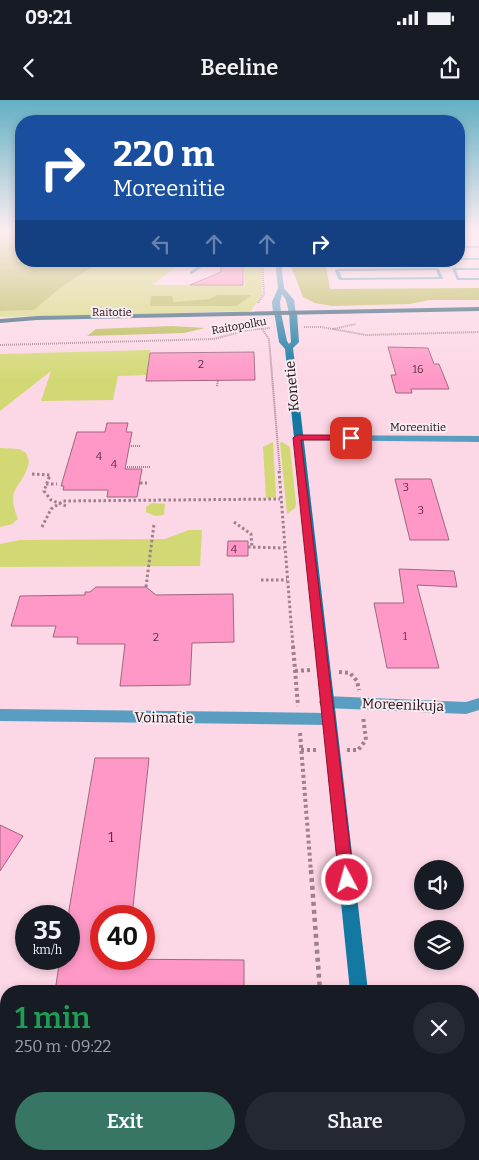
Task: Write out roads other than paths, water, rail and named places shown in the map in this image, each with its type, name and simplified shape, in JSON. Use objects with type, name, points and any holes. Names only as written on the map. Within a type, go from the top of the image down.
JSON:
[{"type":"main road","name":"Raitotie","points":[[293,320],[479,309]]},
{"type":"main road","name":"Raitotie","points":[[0,321],[124,323],[256,317],[293,320],[479,314]]},
{"type":"street","points":[[278,320],[276,302],[281,288],[280,279]]},
{"type":"street","points":[[281,288],[290,300],[293,320]]},
{"type":"street","name":"Konetie","points":[[278,320],[283,342],[289,348],[297,438],[358,985]]},
{"type":"street","name":"Konetie","points":[[289,348],[295,342],[293,320]]},
{"type":"street","name":"Moreenitie","points":[[297,438],[479,439]]},
{"type":"street","name":"Moreenikuja","points":[[326,702],[466,708],[479,704]]},
{"type":"street","name":"Voimatie","points":[[0,715],[245,720],[298,718],[328,720]]}]
